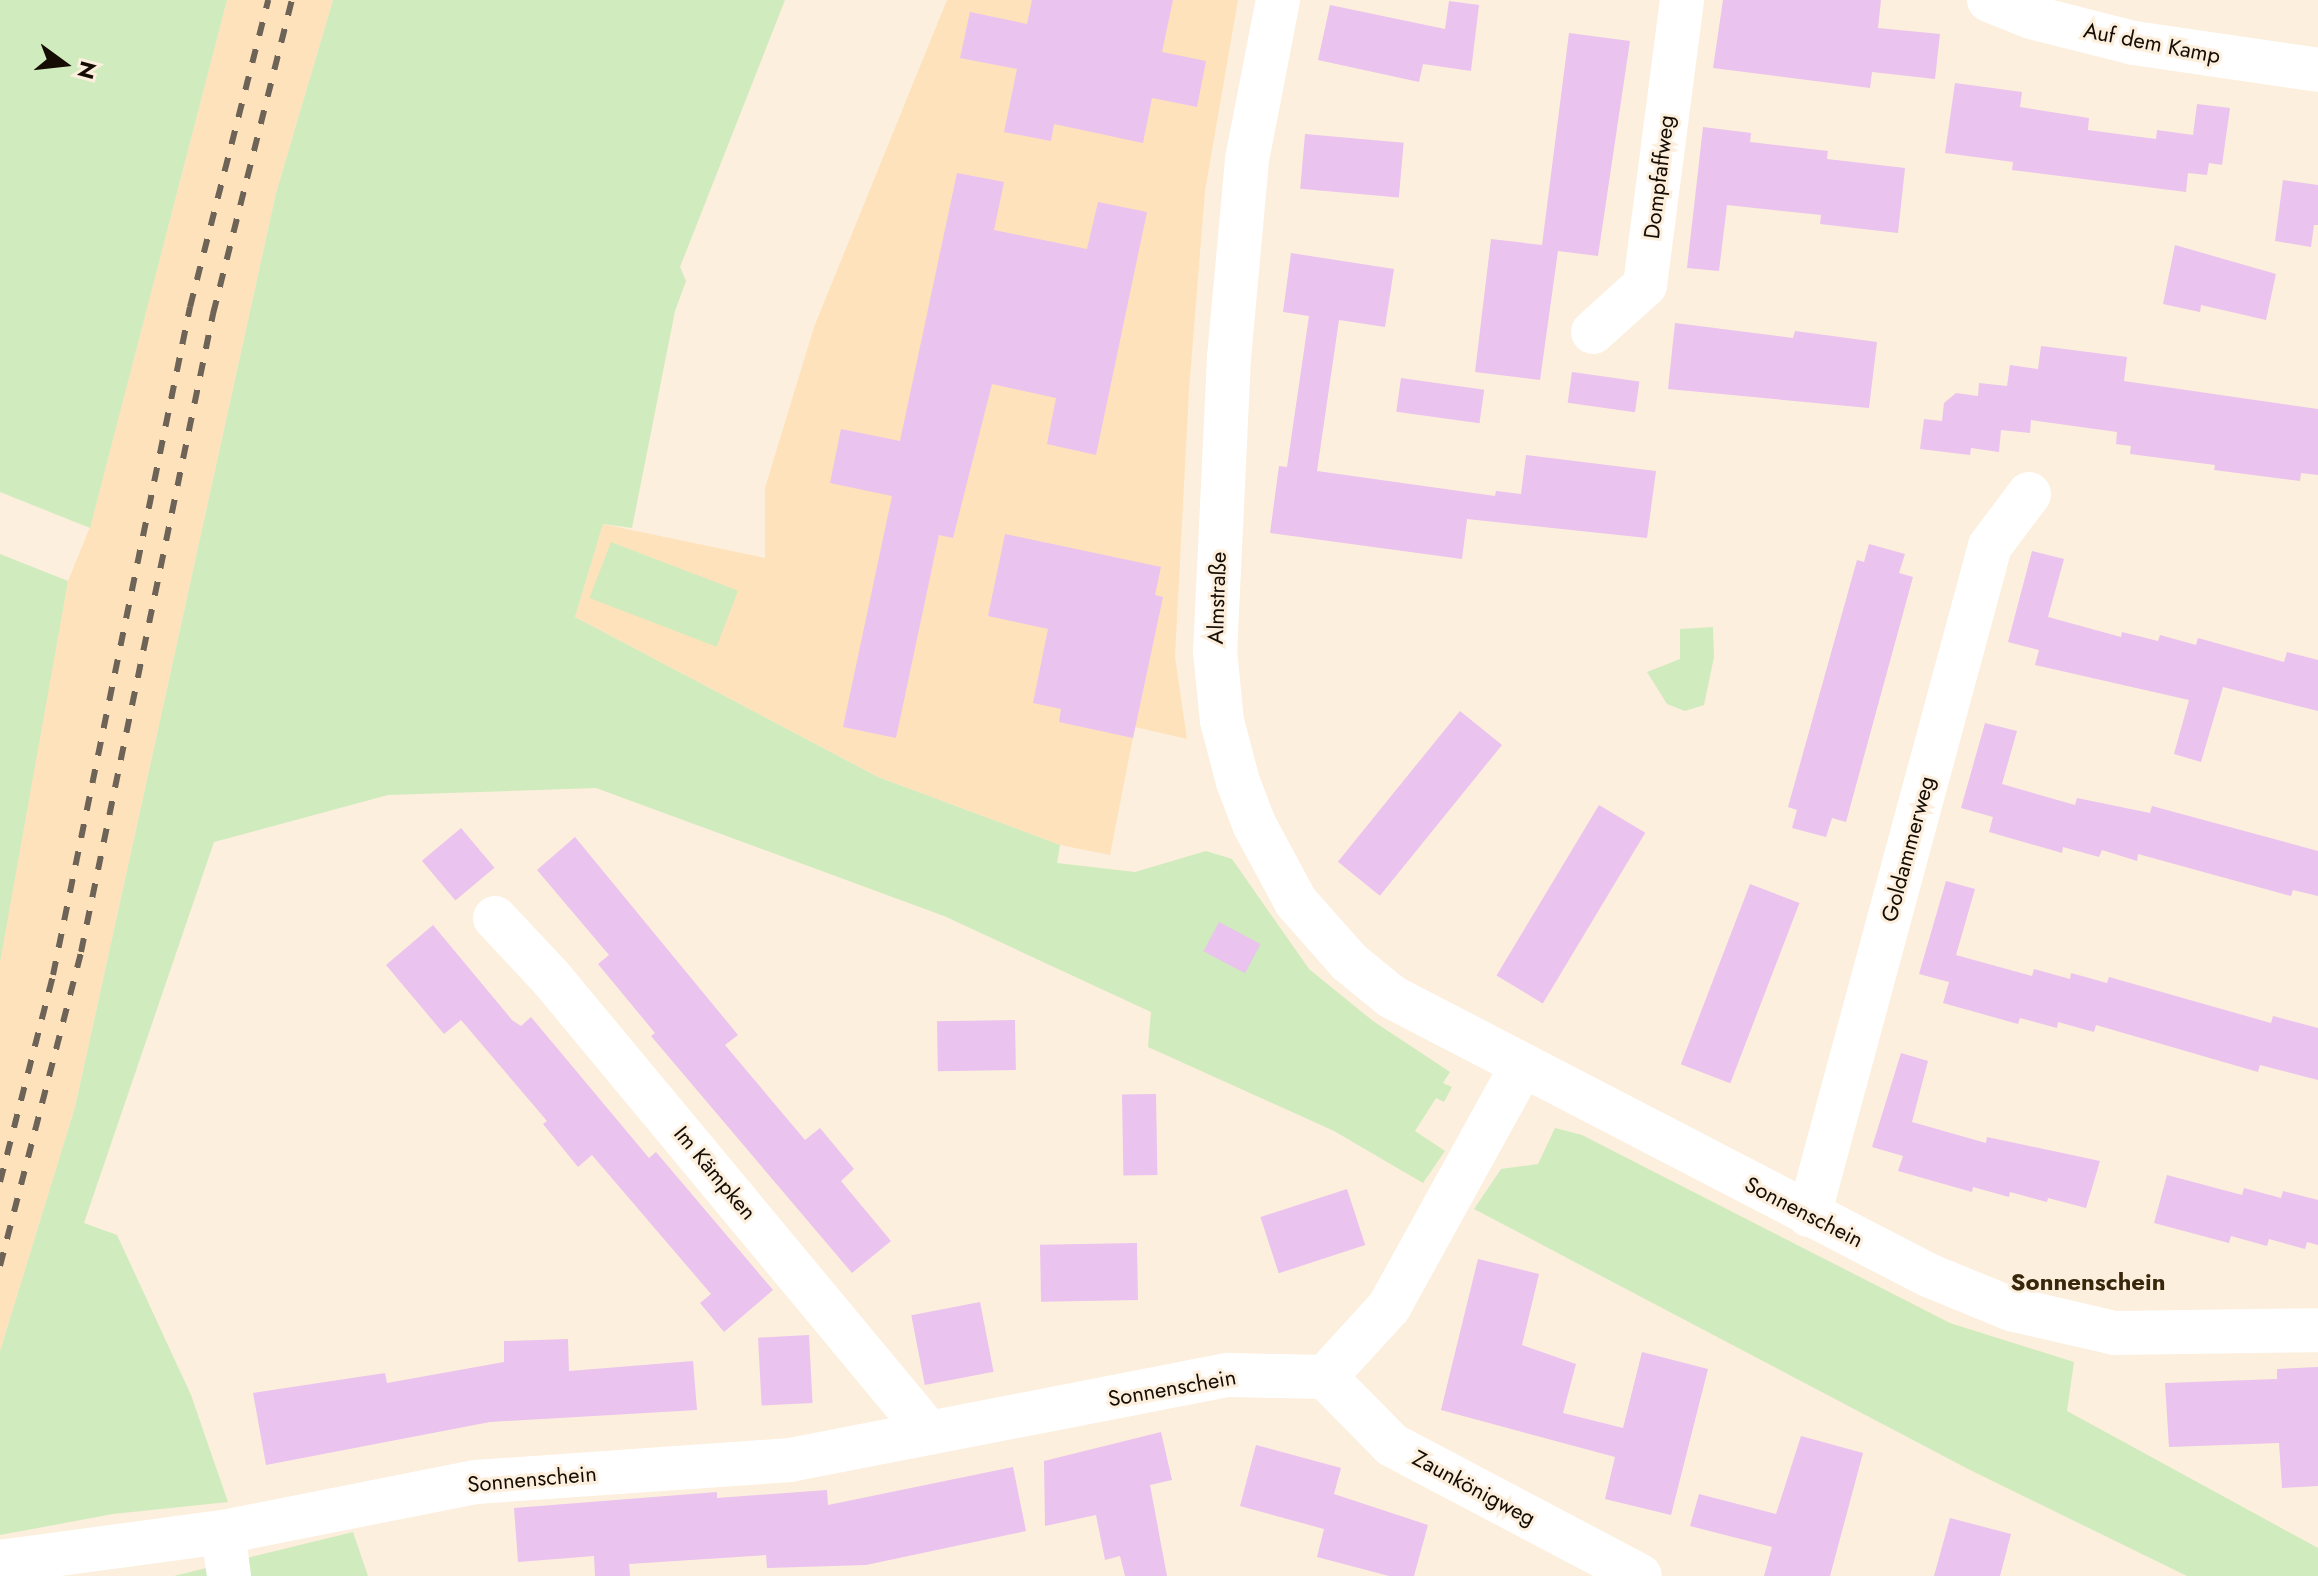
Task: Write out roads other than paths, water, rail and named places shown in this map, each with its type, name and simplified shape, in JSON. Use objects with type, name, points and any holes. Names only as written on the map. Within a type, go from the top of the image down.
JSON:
[{"type":"street","name":"Almstraße","points":[[1278,0],[1247,160],[1229,357],[1215,651],[1222,721],[1254,824],[1296,902],[1349,962],[1392,997],[1521,1068]]},
{"type":"street","name":"Dompfaffweg","points":[[1593,332],[1645,285],[1682,0]]},
{"type":"street","name":"Auf dem Kamp","points":[[1989,0],[2031,17],[2134,43],[2318,70]]},
{"type":"street","name":"Goldammerweg","points":[[1809,1215],[1990,546],[2029,494]]},
{"type":"street","name":"Im Kämpken","points":[[495,918],[552,979],[929,1433]]},
{"type":"street","name":"Sonnenschein","points":[[1521,1068],[1928,1275],[2011,1309],[2115,1333],[2181,1335],[2318,1330]]},
{"type":"street","points":[[1325,1377],[1389,1307],[1521,1068]]},
{"type":"street","name":"Sonnenschein","points":[[0,1562],[223,1532],[476,1482],[790,1460],[1229,1375],[1325,1377]]},
{"type":"street","name":"Zaunkönigweg","points":[[1325,1377],[1392,1445],[1640,1576]]},
{"type":"street","points":[[223,1532],[229,1576]]},
{"type":"railway","points":[[0,1182],[53,975],[190,307],[268,0]]},
{"type":"railway","points":[[0,1266],[81,952],[213,314],[292,0]]},
{"type":"district","name":"Sonnenschein","points":[[2088,1282]]}]
